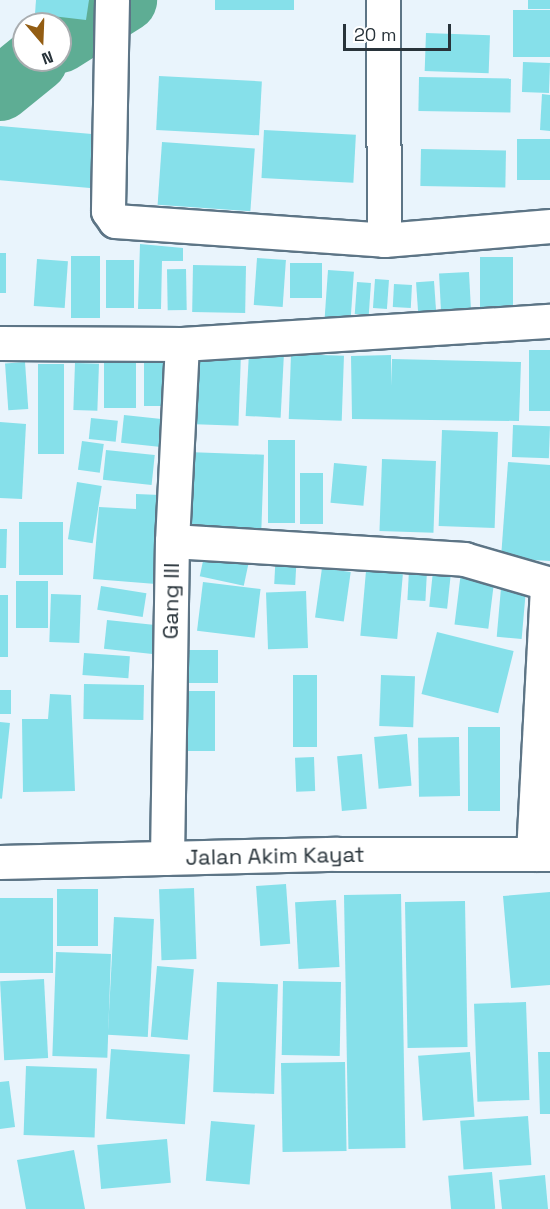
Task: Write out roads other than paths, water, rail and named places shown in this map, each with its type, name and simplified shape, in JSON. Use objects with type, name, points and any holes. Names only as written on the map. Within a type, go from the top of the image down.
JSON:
[{"type":"street","points":[[112,0],[108,211],[115,221],[384,240],[550,226]]},
{"type":"street","points":[[382,0],[384,240]]},
{"type":"street","points":[[0,343],[182,344],[550,321]]},
{"type":"street","name":"Gang III","points":[[167,858],[172,541],[182,344]]},
{"type":"street","points":[[172,541],[464,559],[549,584],[542,854]]},
{"type":"street","name":"Jalan Akim Kayat","points":[[0,862],[542,854]]},
{"type":"waterway","points":[[72,33],[125,0]]},
{"type":"waterway","points":[[0,89],[21,72]]}]
